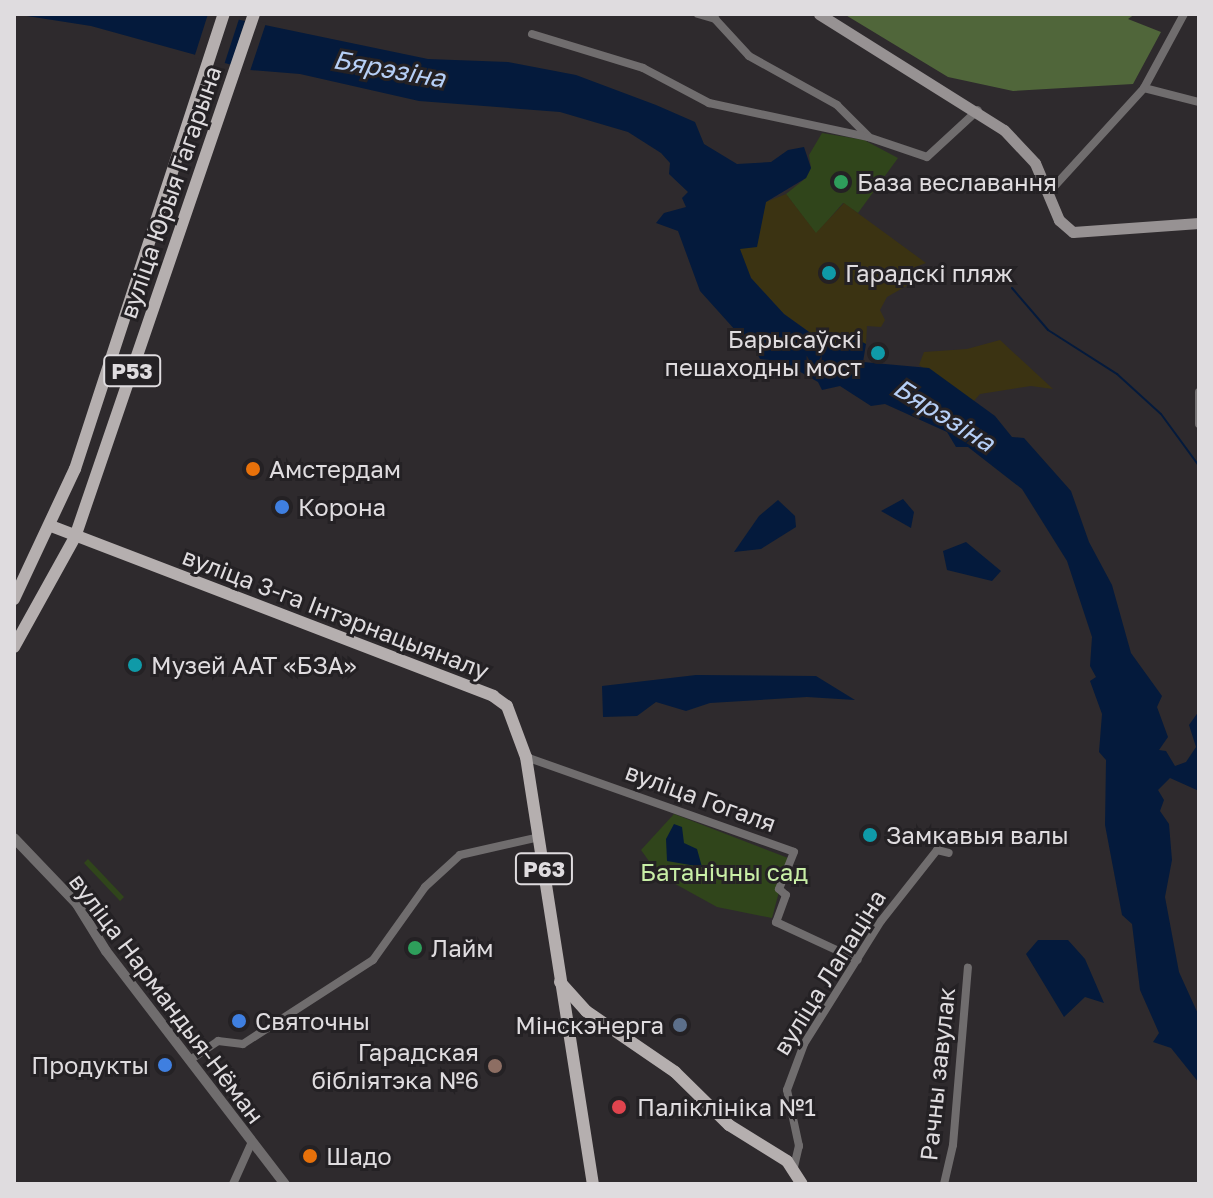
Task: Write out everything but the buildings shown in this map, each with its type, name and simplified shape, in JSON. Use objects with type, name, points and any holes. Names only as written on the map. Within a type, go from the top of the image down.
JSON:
[{"type":"main road","name":"вуліца Юрыя Гагарына","points":[[14,599],[51,526],[75,469],[224,14]]},
{"type":"main road","name":"вуліца Юрыя Гагарына","points":[[14,647],[75,537],[254,14]]},
{"type":"main road","points":[[819,14],[978,110],[1035,163],[1051,190],[1059,220],[1073,232],[1199,223]]},
{"type":"main road","name":"вуліца 3-га Інтэрнацыяналу","points":[[51,526],[493,696],[515,717],[526,757],[593,1184]]},
{"type":"main road","points":[[560,982],[586,1011],[675,1072],[729,1125],[794,1167]]},
{"type":"main road","points":[[568,1028],[572,1018],[586,1011]]},
{"type":"main road","name":"вуліца Лапаціна","points":[[794,1167],[802,1184]]},
{"type":"street","points":[[698,14],[715,19],[760,63],[837,105],[868,137]]},
{"type":"street","points":[[1051,190],[1144,88],[1184,14]]},
{"type":"street","points":[[532,34],[643,68],[709,103],[868,137],[927,157],[978,110]]},
{"type":"street","points":[[1144,88],[1199,102]]},
{"type":"street","points":[[1199,392],[1199,424]]},
{"type":"street","name":"вуліца Гогаля","points":[[526,757],[794,852],[779,889],[786,895],[776,922],[858,960]]},
{"type":"street","points":[[190,1060],[218,1041],[243,1044],[373,960],[425,887],[460,855],[539,837]]},
{"type":"street","name":"вуліца Нармандыя-Нёман","points":[[14,838],[77,904],[106,951],[251,1144],[285,1184]]},
{"type":"street","name":"вуліца Лапаціна","points":[[794,1167],[799,1146],[788,1103],[789,1078],[804,1044],[881,921],[937,850],[949,853]]},
{"type":"street","name":"Рачны завулак","points":[[944,1184],[953,1145],[968,968]]},
{"type":"street","points":[[233,1184],[251,1144]]},
{"type":"green space","points":[[844,14],[1135,14],[1128,19],[1161,32],[1133,84],[1013,91],[948,77]]},
{"type":"green space","name":"База веславання","points":[[822,133],[864,140],[898,158],[858,213],[843,203],[816,234],[786,194],[806,178],[811,168],[809,155]]},
{"type":"green space","name":"Батанічны сад","points":[[674,814],[788,858],[772,918],[717,907],[659,875],[641,850]]},
{"type":"green space","points":[[88,859],[124,897],[120,901],[84,863]]},
{"type":"sand","name":"Гарадскі пляж","points":[[786,194],[816,233],[844,203],[926,263],[910,269],[908,285],[887,297],[880,310],[885,320],[881,327],[867,326],[866,344],[836,338],[836,347],[830,347],[784,314],[751,278],[739,248],[758,230],[766,202]]},
{"type":"sand","points":[[1000,340],[1053,389],[1031,386],[980,394],[973,402],[919,365],[924,352],[967,349]]},
{"type":"water","name":"Бярэзіна","points":[[14,14],[212,14],[428,59],[508,62],[576,75],[695,122],[704,144],[737,164],[771,162],[788,150],[804,147],[811,168],[806,178],[766,202],[757,247],[740,249],[751,278],[784,314],[830,347],[836,347],[836,337],[855,338],[866,344],[863,362],[929,368],[995,416],[1012,437],[1024,438],[1071,491],[1089,542],[1112,585],[1131,653],[1162,696],[1157,707],[1168,737],[1159,750],[1166,751],[1175,766],[1186,762],[1196,747],[1189,725],[1199,711],[1199,791],[1170,778],[1158,790],[1164,800],[1160,811],[1169,824],[1172,860],[1165,897],[1179,972],[1199,1016],[1199,1083],[1171,1048],[1153,1042],[1159,1033],[1140,990],[1132,924],[1122,915],[1105,825],[1106,760],[1099,752],[1102,714],[1090,681],[1096,677],[1090,666],[1092,637],[1067,561],[1022,489],[968,447],[956,447],[947,432],[885,404],[871,406],[840,386],[822,390],[818,382],[781,361],[760,359],[753,346],[736,340],[736,331],[700,291],[678,231],[656,223],[664,213],[686,207],[682,198],[688,192],[669,174],[670,163],[661,153],[628,132],[560,112],[419,101],[300,74],[250,70],[91,26]]},
{"type":"water","points":[[903,499],[914,512],[911,528],[881,511]]},
{"type":"water","points":[[778,500],[795,516],[796,527],[761,549],[734,552],[759,516]]},
{"type":"water","points":[[966,542],[1001,571],[992,581],[947,570],[943,551]]},
{"type":"water","points":[[696,675],[816,676],[855,700],[807,697],[710,703],[686,711],[656,702],[637,716],[603,717],[602,686]]},
{"type":"water","points":[[674,824],[682,827],[684,843],[697,849],[702,867],[667,861],[666,839]]},
{"type":"water","points":[[1038,940],[1068,940],[1085,959],[1104,1003],[1085,997],[1064,1017],[1026,954]]},
{"type":"pier","points":[[208,14],[240,16],[224,65],[194,58]]},
{"type":"pier","points":[[246,18],[266,23],[249,74],[230,67]]},
{"type":"waterway","points":[[1012,288],[1048,330],[1117,374],[1161,414],[1199,466]]},
{"type":"place","name":"База веславання","points":[[841,182]]},
{"type":"place","name":"Гарадскі пляж","points":[[829,273]]},
{"type":"place","name":"Барысаўскі пешаходны мост","points":[[878,353]]},
{"type":"place","name":"Амстердам","points":[[253,469]]},
{"type":"place","name":"Корона","points":[[282,507]]},
{"type":"place","name":"Музей ААТ «БЗА»","points":[[135,665]]},
{"type":"place","name":"Замкавыя валы","points":[[870,835]]},
{"type":"place","name":"Лайм","points":[[415,948]]},
{"type":"place","name":"Святочны","points":[[239,1021]]},
{"type":"place","name":"Мінскэнерга","points":[[680,1025]]},
{"type":"place","name":"Продукты","points":[[165,1065]]},
{"type":"place","name":"Гарадская бібліятэка №6","points":[[495,1066]]},
{"type":"place","name":"Паліклініка №1","points":[[619,1107]]},
{"type":"place","name":"Шадо","points":[[310,1156]]}]
